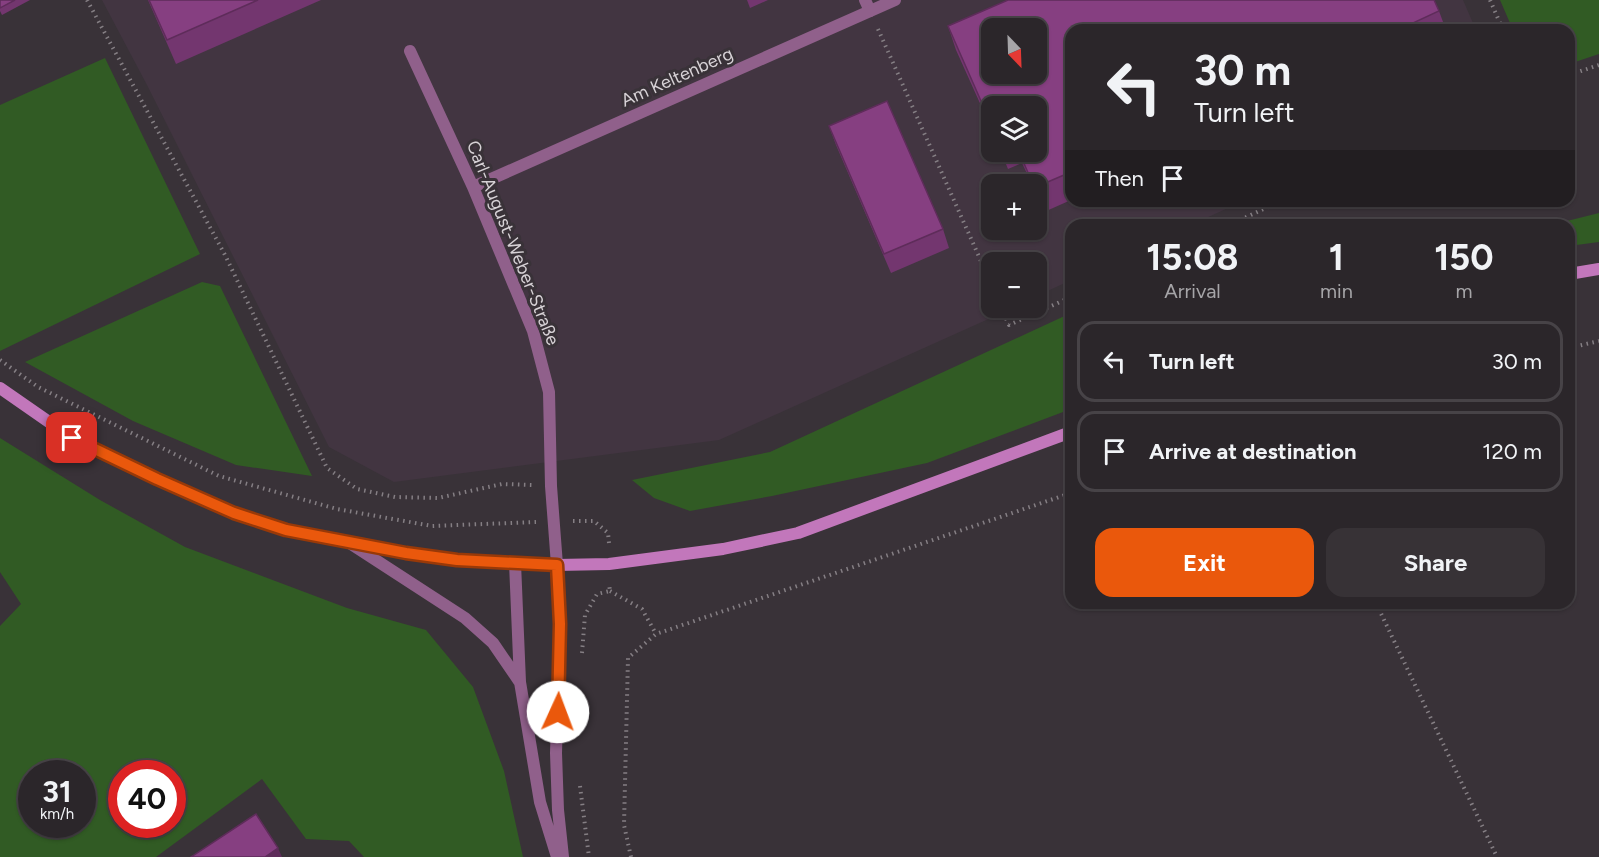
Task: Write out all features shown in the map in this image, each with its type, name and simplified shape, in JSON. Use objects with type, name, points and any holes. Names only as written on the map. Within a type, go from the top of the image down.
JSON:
[{"type":"main road","points":[[1575,273],[1599,269]]},
{"type":"main road","points":[[0,388],[72,438],[234,513],[286,530],[406,553],[457,560],[557,565],[609,564],[723,549],[798,533],[1065,434]]},
{"type":"street","name":"Am Keltenberg","points":[[474,187],[867,5],[895,0]]},
{"type":"street","name":"Carl-August-Weber-Straße","points":[[410,51],[474,187],[533,331],[549,392],[551,486],[560,624],[556,753],[558,810],[563,857]]},
{"type":"street","points":[[346,541],[465,618],[493,644],[520,682]]},
{"type":"street","points":[[515,563],[520,682],[540,802],[557,857]]},
{"type":"path","points":[[87,0],[225,255],[327,468],[357,489],[395,497],[438,498],[502,483],[551,486]]},
{"type":"path","points":[[1490,0],[1500,24]]},
{"type":"path","points":[[867,5],[981,261]]},
{"type":"path","points":[[1575,73],[1599,65]]},
{"type":"path","points":[[1242,219],[1268,207]]},
{"type":"path","points":[[1047,308],[1065,300]]},
{"type":"path","points":[[1006,318],[1009,325],[1024,318]]},
{"type":"path","points":[[1575,346],[1599,340]]},
{"type":"path","points":[[0,360],[38,387],[219,476],[337,510],[432,526],[594,521],[608,533],[610,591]]},
{"type":"path","points":[[631,857],[624,825],[628,658],[656,634],[1065,495]]},
{"type":"path","points":[[581,660],[585,615],[597,594],[610,591],[642,609],[656,634]]},
{"type":"path","points":[[1379,609],[1497,857]]},
{"type":"path","points":[[578,775],[590,857]]},
{"type":"shaded area","points":[[102,0],[1463,0],[1473,24],[1065,24],[1065,207],[1230,207],[1204,219],[1065,219],[1065,283],[1047,291],[1047,252],[981,252],[981,318],[991,318],[719,440],[394,482],[329,447]]},
{"type":"green space","points":[[1500,0],[1599,0],[1599,54],[1575,62],[1575,24],[1510,24]]},
{"type":"green space","points":[[105,58],[200,254],[0,351],[0,105]]},
{"type":"green space","points":[[1599,213],[1599,242],[1575,245],[1575,219]]},
{"type":"green space","points":[[202,282],[220,286],[312,476],[236,465],[133,421],[25,362]]},
{"type":"green space","points":[[1065,316],[1065,411],[927,463],[690,511],[654,498],[632,480],[770,452]]},
{"type":"green space","points":[[0,438],[100,500],[185,547],[347,608],[426,630],[473,687],[504,771],[523,857],[364,857],[349,841],[306,839],[262,779],[186,835],[186,760],[108,760],[108,838],[182,838],[156,857],[0,857],[0,626],[21,604],[0,572]]},
{"type":"building","points":[[0,0],[15,0],[0,8]]},
{"type":"building","points":[[149,0],[258,0],[167,40]]},
{"type":"building","points":[[1008,0],[1434,0],[1439,11],[1411,24],[1065,24],[1065,175],[1047,182],[1047,174],[1029,174],[1023,162],[1047,162],[1047,96],[981,96],[981,101],[948,26]]},
{"type":"building","points":[[887,101],[943,229],[884,254],[829,126]]},
{"type":"building","points":[[256,814],[278,848],[265,857],[191,857]]},
{"type":"route","points":[[72,438],[234,513],[286,530],[406,553],[457,560],[557,565],[560,624],[558,712]]}]
